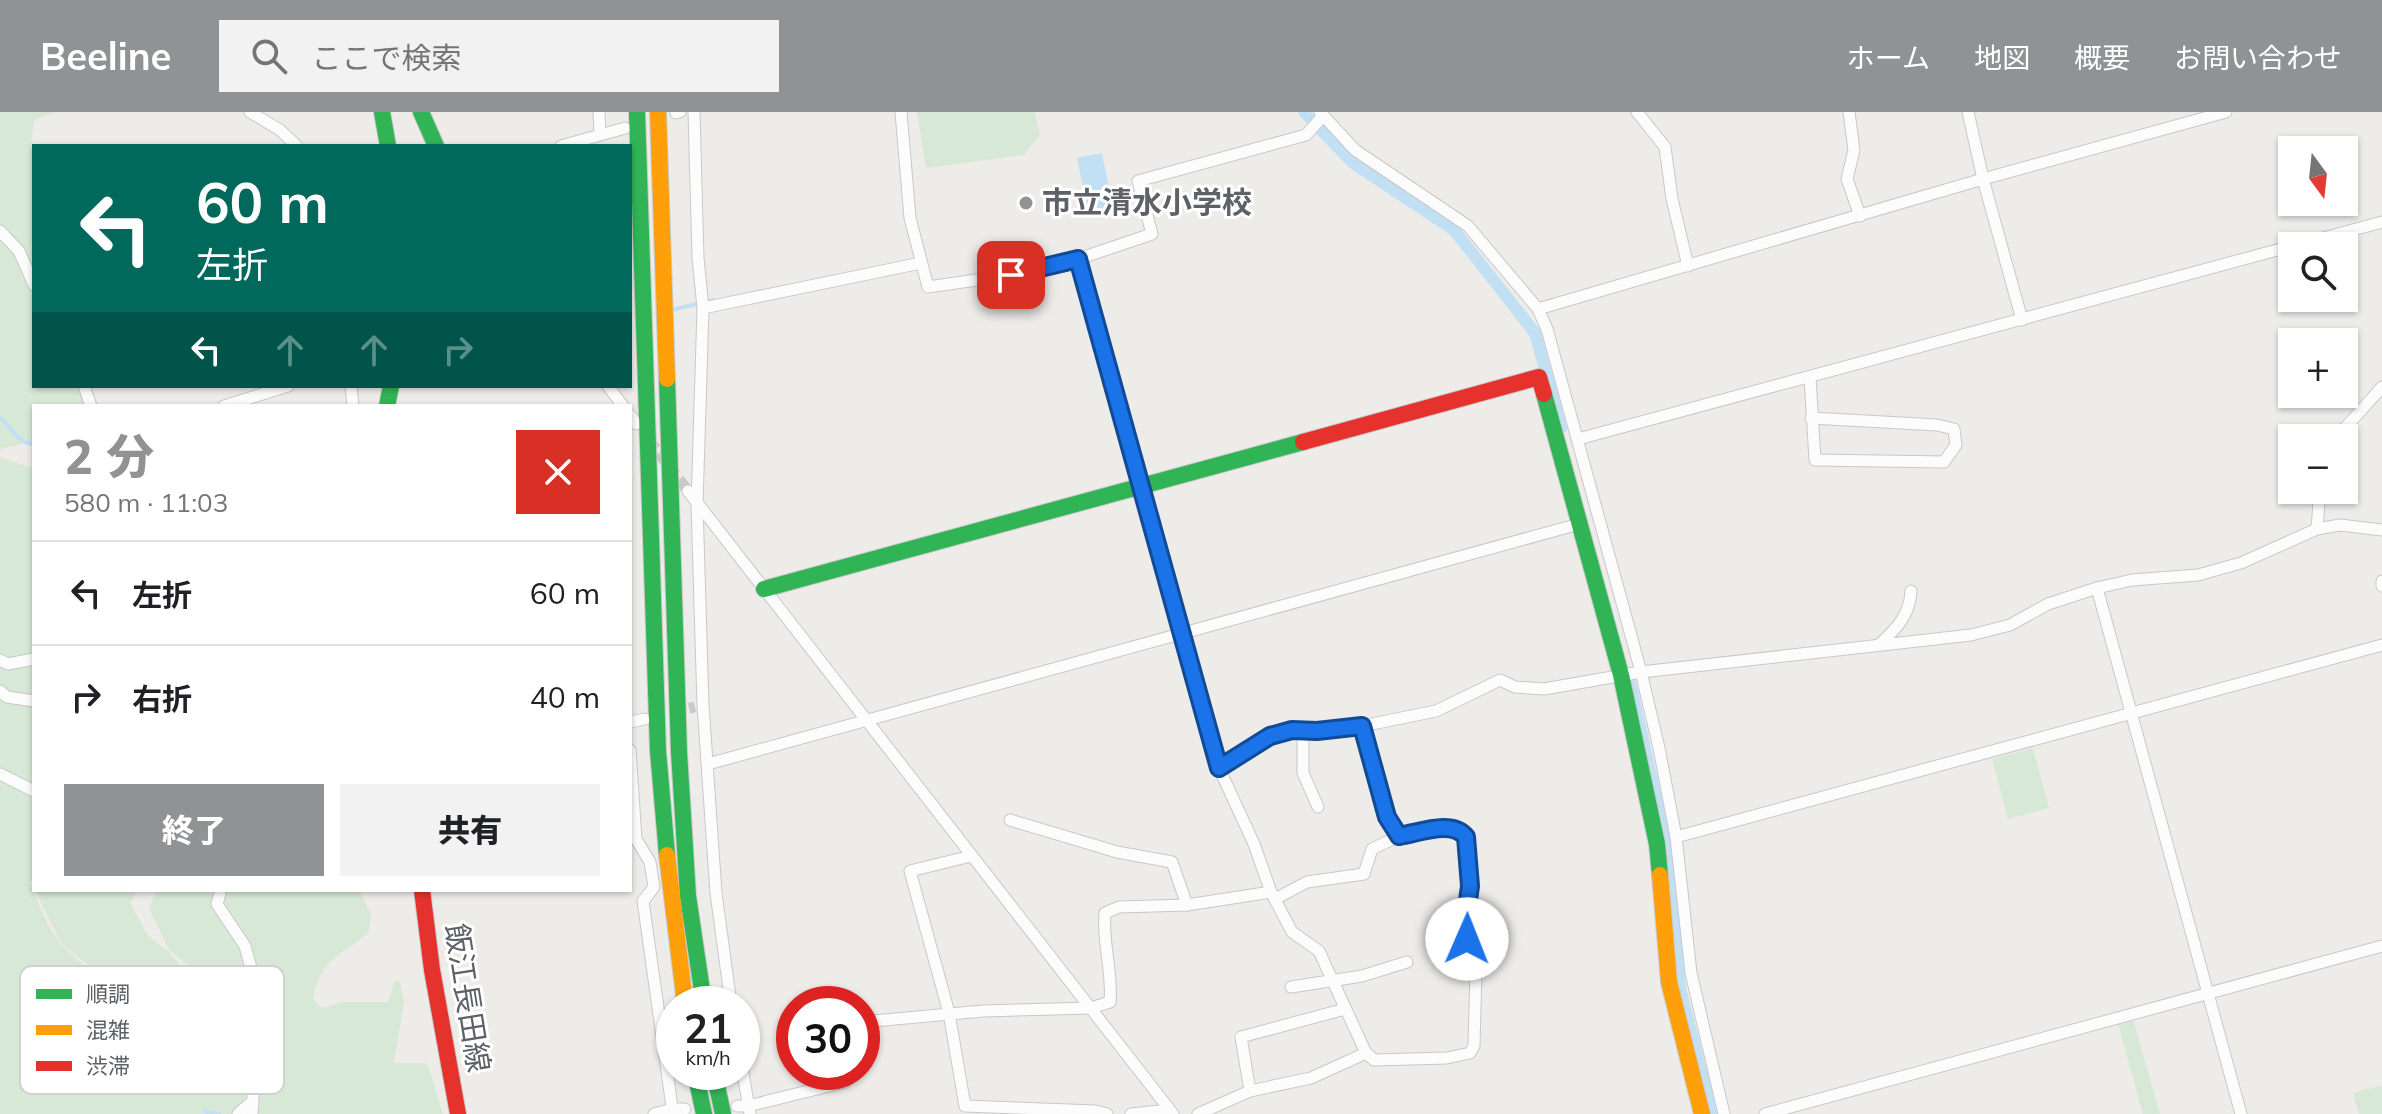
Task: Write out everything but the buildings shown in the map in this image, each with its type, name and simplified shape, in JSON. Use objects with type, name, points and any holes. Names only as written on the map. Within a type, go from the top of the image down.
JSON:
[{"type":"main road","points":[[382,112],[388,144]]},
{"type":"main road","points":[[421,112],[435,144]]},
{"type":"main road","points":[[637,112],[658,751],[670,897],[682,986]]},
{"type":"main road","points":[[658,112],[679,752],[688,896],[701,986]]},
{"type":"main road","points":[[764,589],[1539,377],[1621,675],[1657,844],[1673,1003],[1702,1114]]},
{"type":"main road","name":"飯江長田線","points":[[422,892],[432,970],[458,1114]]},
{"type":"main road","points":[[699,1090],[704,1114]]},
{"type":"main road","points":[[726,1090],[740,1110]]},
{"type":"street","points":[[250,112],[280,130],[295,144]]},
{"type":"street","points":[[599,112],[600,134]]},
{"type":"street","points":[[694,112],[698,258],[703,308],[697,504],[699,706],[708,764],[716,893],[729,986]]},
{"type":"street","points":[[901,112],[910,218],[928,287],[1011,275],[1078,259],[1152,234],[1138,181],[1306,135],[1321,116],[1355,150],[1468,226],[1538,309],[1547,329],[1641,672],[1676,837],[1692,984],[1724,1114]]},
{"type":"street","points":[[1637,112],[1665,147],[1672,199],[1688,266]]},
{"type":"street","points":[[1849,112],[1854,150],[1847,179],[1860,216]]},
{"type":"street","points":[[1968,112],[2022,320]]},
{"type":"street","points":[[1538,309],[1983,179],[2226,112]]},
{"type":"street","points":[[568,144],[625,128]]},
{"type":"street","points":[[2345,232],[2382,222]]},
{"type":"street","points":[[0,231],[19,251],[32,280]]},
{"type":"street","points":[[1578,439],[2278,250]]},
{"type":"street","points":[[880,1020],[949,1013],[1091,1008],[1110,1002],[1112,987],[1105,913],[1119,907],[1187,905],[1273,896],[1307,882],[1364,874],[1372,849],[1399,836],[1448,827],[1462,832],[1466,837],[1470,886],[1467,939],[1476,969],[1474,1046],[1470,1053],[1447,1058],[1374,1060],[1366,1053],[1319,951],[1292,932],[1273,896],[1254,844],[1219,768],[1078,259]]},
{"type":"street","points":[[703,308],[921,263]]},
{"type":"street","points":[[1810,377],[1811,418],[1815,460],[1944,462],[1956,445],[1954,429],[1937,425],[1811,418]]},
{"type":"street","points":[[2349,424],[2382,387]]},
{"type":"street","points":[[230,404],[282,388]]},
{"type":"street","points":[[688,491],[1171,1112]]},
{"type":"street","points":[[2317,529],[2319,504]]},
{"type":"street","points":[[708,764],[1579,524]]},
{"type":"street","points":[[1219,768],[1270,736],[1292,730],[1362,726],[1436,711],[1500,680],[1515,687],[1544,689],[1641,672],[1971,635],[2010,625],[2048,604],[2097,588],[2132,580],[2198,575],[2241,563],[2317,529],[2340,525],[2382,530]]},
{"type":"street","points":[[2097,588],[2241,1114]]},
{"type":"street","points":[[1879,645],[1899,626],[1911,606],[1911,591]]},
{"type":"street","points":[[1676,837],[2382,645]]},
{"type":"street","points":[[0,660],[8,664],[32,659]]},
{"type":"street","points":[[0,691],[7,697],[32,701]]},
{"type":"street","points":[[632,722],[645,719]]},
{"type":"street","points":[[1362,726],[1387,817],[1399,836]]},
{"type":"street","points":[[1303,730],[1303,773],[1318,807]]},
{"type":"street","points":[[0,774],[32,790]]},
{"type":"street","points":[[632,780],[636,839],[650,862],[654,887],[643,901],[677,1110],[654,1114]]},
{"type":"street","points":[[1010,820],[1117,852],[1172,862],[1187,905]]},
{"type":"street","points":[[971,856],[910,871],[949,1013],[965,1106],[1107,1114]]},
{"type":"street","points":[[220,892],[217,904],[245,946],[250,966]]},
{"type":"street","points":[[1765,1114],[2382,946]]},
{"type":"street","points":[[1291,987],[1381,972],[1407,962]]},
{"type":"street","points":[[1250,1091],[1241,1037],[1345,1009]]},
{"type":"street","points":[[1198,1114],[1250,1091],[1311,1078],[1366,1053]]},
{"type":"street","points":[[741,1090],[740,1110],[815,1090]]},
{"type":"street","points":[[252,1114],[253,1094]]},
{"type":"street","points":[[238,1114],[253,1101]]},
{"type":"street","points":[[1131,1114],[1171,1112]]},
{"type":"green space","points":[[0,112],[56,112],[34,120],[32,137],[32,388],[82,388],[83,404],[32,404],[32,441],[0,449]]},
{"type":"green space","points":[[917,112],[1035,112],[1040,135],[1023,155],[926,168]]},
{"type":"green space","points":[[0,458],[32,467],[32,881],[29,883],[58,940],[84,966],[20,966],[20,1094],[284,1094],[284,966],[189,966],[169,950],[149,908],[156,892],[360,892],[371,914],[369,932],[326,967],[313,999],[321,1008],[345,1002],[388,1002],[395,981],[400,982],[404,1002],[394,1063],[427,1063],[443,1114],[0,1114]]},
{"type":"green space","points":[[2033,748],[2049,808],[2008,819],[1992,759]]},
{"type":"green space","points":[[36,892],[137,892],[130,903],[148,936],[169,952],[181,966],[89,966],[61,943]]},
{"type":"green space","points":[[2133,1020],[2160,1114],[2143,1114],[2118,1024]]},
{"type":"green space","points":[[2382,1085],[2382,1114],[2359,1114],[2353,1093]]},
{"type":"water","points":[[1102,153],[1113,207],[1088,212],[1077,158]]},
{"type":"waterway","points":[[1304,112],[1353,163],[1454,230],[1535,333],[1561,428]]},
{"type":"waterway","points":[[671,310],[714,300]]},
{"type":"waterway","points":[[0,418],[19,438],[32,444]]},
{"type":"waterway","points":[[1630,682],[1666,843],[1680,989],[1712,1114]]},
{"type":"waterway","points":[[205,1111],[219,1114]]},
{"type":"tunnel","points":[[649,440],[688,491]]},
{"type":"tunnel","points":[[673,712],[695,707]]},
{"type":"traffic: fast","points":[[382,112],[388,144]]},
{"type":"traffic: fast","points":[[421,112],[435,144]]},
{"type":"traffic: fast","points":[[637,112],[658,751],[667,855]]},
{"type":"traffic: fast","points":[[667,379],[679,752],[688,896],[701,986]]},
{"type":"traffic: fast","points":[[387,404],[391,388]]},
{"type":"traffic: fast","points":[[1544,394],[1621,675],[1657,844],[1660,875]]},
{"type":"traffic: fast","points":[[764,589],[1303,442]]},
{"type":"traffic: fast","points":[[699,1090],[704,1114]]},
{"type":"traffic: fast","points":[[718,1090],[723,1114]]},
{"type":"traffic: slow","points":[[658,112],[667,379]]},
{"type":"traffic: slow","points":[[667,855],[683,986]]},
{"type":"traffic: slow","points":[[1660,875],[1669,982],[1702,1114]]},
{"type":"traffic: jam","points":[[1303,442],[1539,377],[1544,394]]},
{"type":"traffic: jam","points":[[422,892],[432,970],[458,1114]]},
{"type":"place","name":"市立清水小学校","points":[[1026,203]]},
{"type":"route","points":[[1011,275],[1078,259],[1219,768],[1270,736],[1292,730],[1317,731],[1362,726],[1387,817],[1399,836],[1448,827],[1462,832],[1466,837],[1470,886],[1467,939]]}]
